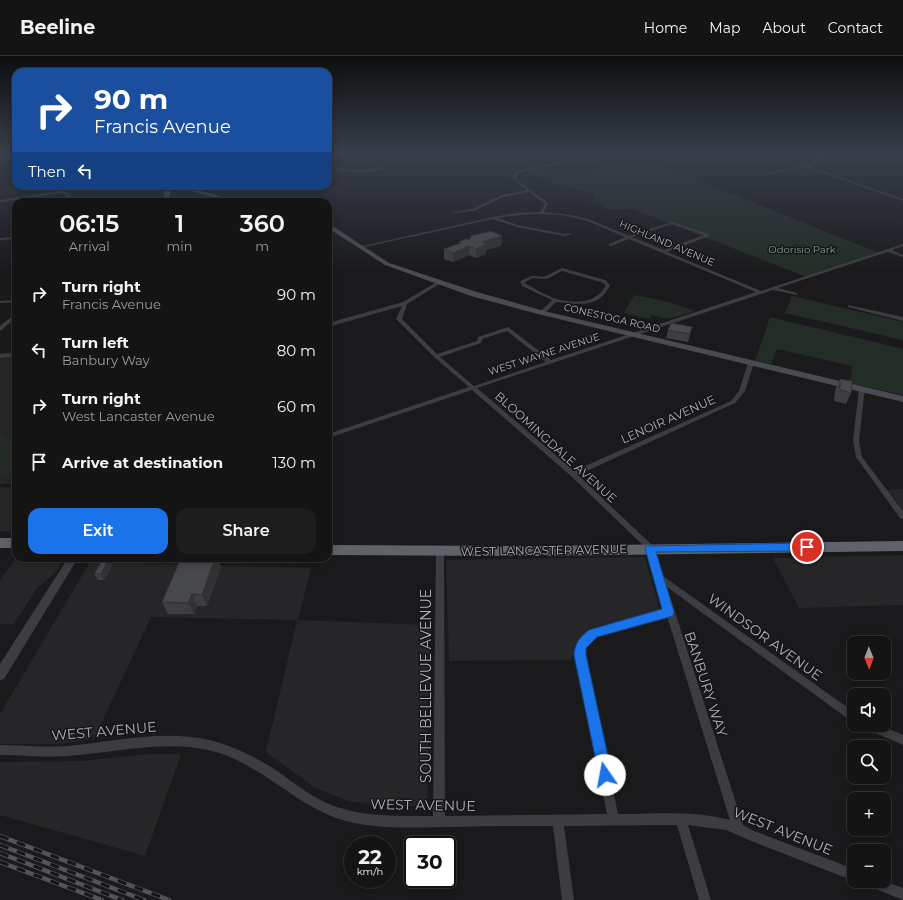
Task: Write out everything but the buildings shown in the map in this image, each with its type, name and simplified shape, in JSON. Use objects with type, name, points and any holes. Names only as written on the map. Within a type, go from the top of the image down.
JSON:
[{"type":"highway","points":[[0,543],[12,543]]},
{"type":"highway","name":"WEST LANCASTER AVENUE","points":[[332,550],[440,551],[650,548],[902,548]]},
{"type":"main road","points":[[202,192],[222,198]]},
{"type":"main road","name":"CONESTOGA ROAD","points":[[332,229],[387,264],[439,283],[542,313],[636,334],[903,399]]},
{"type":"street","points":[[21,198],[60,192]]},
{"type":"street","points":[[64,192],[71,198]]},
{"type":"street","points":[[455,212],[473,210],[502,196],[522,192]]},
{"type":"street","points":[[531,192],[547,204],[541,213]]},
{"type":"street","points":[[881,192],[903,200]]},
{"type":"street","points":[[0,201],[12,199]]},
{"type":"street","name":"HIGHLAND AVENUE","points":[[360,247],[516,214],[541,213],[572,216],[590,221],[760,292]]},
{"type":"street","points":[[493,218],[517,226],[564,235],[570,234]]},
{"type":"street","points":[[610,245],[672,223],[708,236],[663,252]]},
{"type":"street","points":[[0,239],[12,238]]},
{"type":"street","name":"WEST WAYNE AVENUE","points":[[332,435],[903,244]]},
{"type":"street","points":[[887,250],[903,256]]},
{"type":"street","points":[[542,313],[555,300],[583,302],[595,301],[606,292],[608,285],[603,281],[562,269],[545,278],[532,277],[522,281],[524,286],[555,300]]},
{"type":"street","points":[[332,324],[405,303],[439,283]]},
{"type":"street","points":[[773,288],[795,294]]},
{"type":"street","points":[[0,302],[12,301]]},
{"type":"street","name":"BLOOMINGDALE AVENUE","points":[[405,303],[399,319],[436,356],[573,474],[650,548]]},
{"type":"street","points":[[850,306],[903,319]]},
{"type":"street","points":[[0,329],[12,318]]},
{"type":"street","points":[[436,356],[479,342],[480,338],[508,329],[550,362]]},
{"type":"street","points":[[0,356],[12,354]]},
{"type":"street","name":"LENOIR AVENUE","points":[[573,474],[733,402],[742,391],[751,363]]},
{"type":"street","points":[[862,390],[856,440],[859,457],[903,516]]},
{"type":"street","name":"BANBURY WAY","points":[[650,548],[738,827]]},
{"type":"street","name":"SOUTH BELLEVUE AVENUE","points":[[439,821],[440,551]]},
{"type":"street","points":[[0,675],[71,562]]},
{"type":"street","name":"WINDSOR AVENUE","points":[[660,578],[847,713]]},
{"type":"street","points":[[614,820],[580,655],[580,647],[593,633],[669,612]]},
{"type":"street","points":[[884,732],[903,740]]},
{"type":"street","name":"WEST AVENUE","points":[[0,750],[65,752],[132,743],[193,742],[228,750],[247,758],[328,809],[352,817],[439,821],[681,819],[716,821],[738,827],[752,835],[847,872]]},
{"type":"street","points":[[681,819],[705,900]]},
{"type":"street","points":[[558,821],[568,900]]},
{"type":"street","points":[[888,888],[903,894]]},
{"type":"shaded area","points":[[12,354],[12,484],[0,484],[0,356]]},
{"type":"shaded area","points":[[0,487],[12,488],[12,532],[0,531]]},
{"type":"shaded area","points":[[903,489],[903,510],[888,490]]},
{"type":"shaded area","points":[[903,555],[903,605],[799,608],[773,558]]},
{"type":"shaded area","points":[[645,557],[660,611],[589,629],[576,645],[571,660],[449,661],[446,560]]},
{"type":"shaded area","points":[[13,562],[63,562],[57,571],[37,588],[14,624],[0,624],[0,581]]},
{"type":"shaded area","points":[[90,562],[311,568],[298,620],[430,625],[427,806],[396,806],[347,801],[314,787],[266,752],[297,620],[151,617],[94,739],[58,744],[0,744],[0,714]]},
{"type":"shaded area","points":[[150,754],[181,754],[145,856],[0,815],[0,762],[81,761]]},
{"type":"green space","name":"Odorisio Park","points":[[587,192],[728,192],[879,253],[806,277],[633,209],[608,210],[598,203],[586,204],[594,200],[593,198],[596,195]]},
{"type":"green space","points":[[634,295],[669,302],[695,311],[668,319],[652,315],[649,319],[624,313]]},
{"type":"green space","points":[[792,296],[903,322],[903,340],[785,313]]},
{"type":"green space","points":[[770,317],[903,349],[903,395],[850,383],[852,366],[777,349],[771,364],[755,361]]},
{"type":"green space","points":[[0,435],[12,436],[12,475],[0,475]]},
{"type":"railway","points":[[0,836],[169,900]]},
{"type":"railway","points":[[0,845],[144,900]]},
{"type":"railway","points":[[0,853],[122,900]]},
{"type":"railway","points":[[0,862],[102,900]]},
{"type":"route","points":[[605,775],[580,655],[580,647],[593,633],[606,628],[669,612],[650,548],[807,547]]}]
